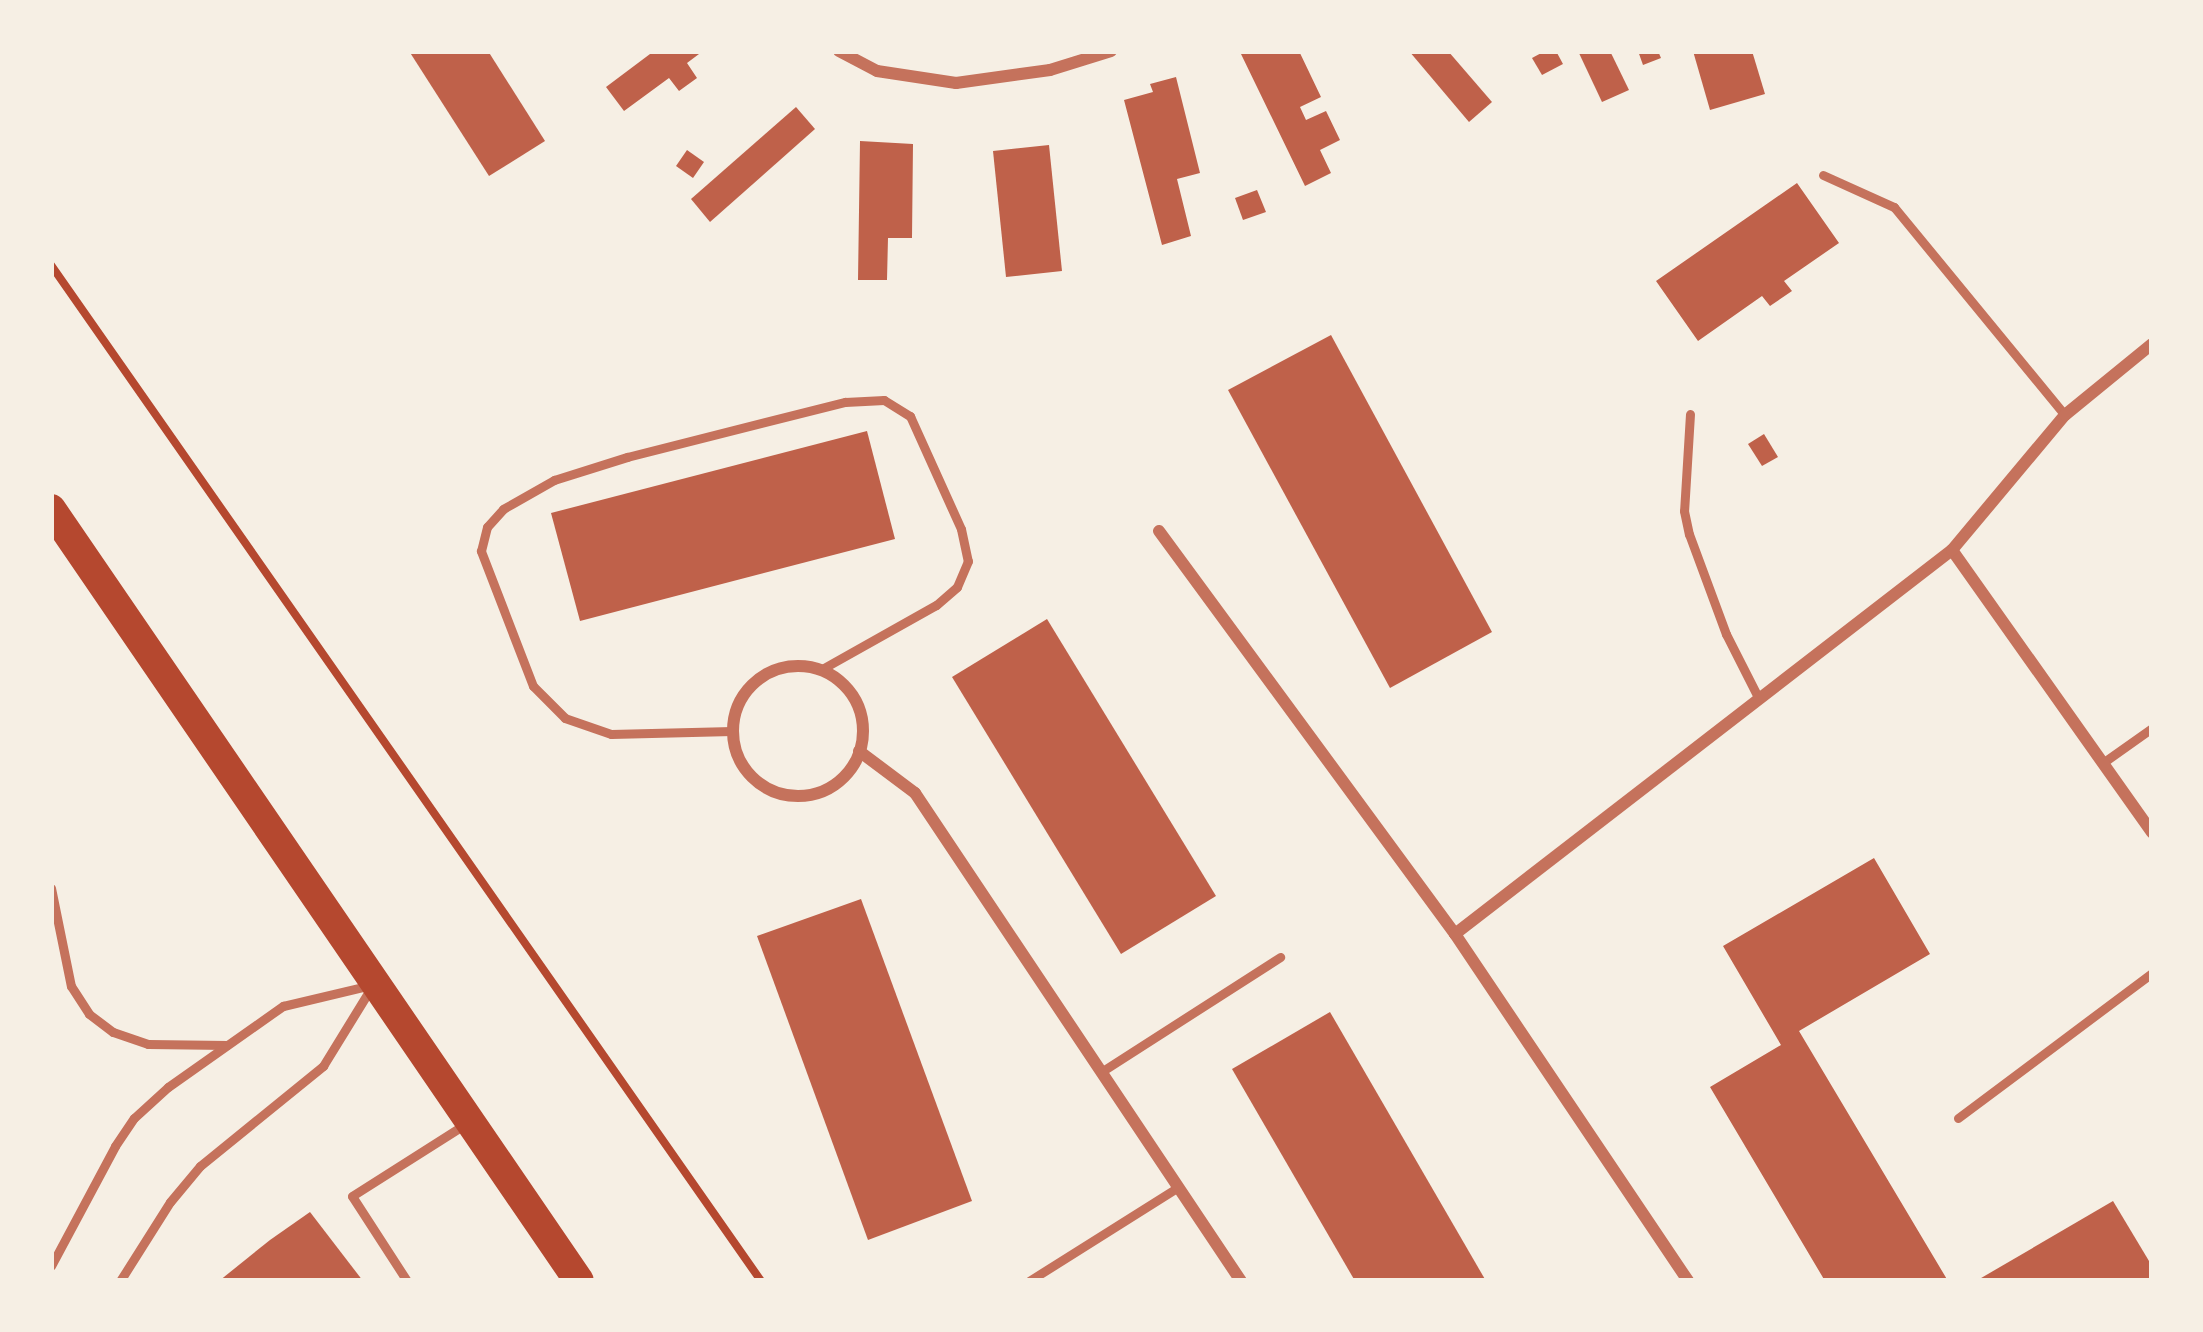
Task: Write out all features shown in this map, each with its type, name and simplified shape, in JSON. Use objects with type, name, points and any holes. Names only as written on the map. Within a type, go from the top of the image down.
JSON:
[{"type":"main road","points":[[51,509],[566,1277]]},
{"type":"street","points":[[839,51],[877,71],[956,83],[1051,70],[1111,51]]},
{"type":"street","points":[[1455,934],[1952,550],[2065,415],[2152,344]]},
{"type":"street","points":[[1159,531],[1455,934],[1688,1281]]},
{"type":"street","points":[[1952,550],[2152,832]]},
{"type":"street","points":[[779,668],[820,670],[852,696],[860,714],[860,752],[838,782],[822,791],[782,794],[746,772],[732,731],[736,710],[760,677],[779,668]]},
{"type":"street","points":[[860,752],[915,793],[1240,1281]]},
{"type":"lane","points":[[1823,175],[1894,207],[2065,415]]},
{"type":"lane","points":[[732,731],[611,734],[565,718],[533,686],[481,551],[487,527],[502,509],[554,480],[627,457],[845,402],[884,400],[910,416],[961,529],[968,561],[957,587],[936,605],[820,670]]},
{"type":"lane","points":[[1690,414],[1684,511],[1689,534],[1726,634],[1759,699]]},
{"type":"lane","points":[[2104,762],[2152,728]]},
{"type":"lane","points":[[51,887],[71,986],[89,1014],[113,1032],[148,1044],[226,1045]]},
{"type":"lane","points":[[1101,1072],[1280,957]]},
{"type":"lane","points":[[1958,1118],[2152,973]]},
{"type":"lane","points":[[51,1266],[134,1118],[284,1006],[373,985]]},
{"type":"lane","points":[[120,1281],[170,1202],[200,1166],[323,1066],[373,985]]},
{"type":"lane","points":[[407,1281],[352,1196],[467,1123]]},
{"type":"lane","points":[[1029,1281],[1178,1187]]},
{"type":"path","points":[[51,266],[761,1281]]},
{"type":"building","points":[[409,51],[488,51],[545,141],[489,176]]},
{"type":"building","points":[[654,51],[703,51],[687,63],[697,78],[679,91],[669,78],[624,111],[606,87]]},
{"type":"building","points":[[1299,51],[1321,97],[1300,107],[1306,120],[1326,111],[1340,140],[1320,150],[1331,173],[1305,186],[1241,54]]},
{"type":"building","points":[[1409,51],[1448,51],[1492,102],[1469,122]]},
{"type":"building","points":[[1556,51],[1563,64],[1542,75],[1532,58]]},
{"type":"building","points":[[1578,51],[1610,51],[1629,90],[1602,102]]},
{"type":"building","points":[[1638,51],[1658,51],[1661,58],[1643,65]]},
{"type":"building","points":[[1693,51],[1752,51],[1765,94],[1710,110]]},
{"type":"building","points":[[1176,77],[1200,173],[1177,179],[1191,236],[1162,245],[1124,100],[1153,92],[1150,84]]},
{"type":"building","points":[[796,107],[815,129],[710,222],[691,199]]},
{"type":"building","points":[[860,141],[913,144],[912,238],[888,238],[887,280],[858,280]]},
{"type":"building","points":[[1049,145],[1062,271],[1006,277],[993,151]]},
{"type":"building","points":[[687,150],[704,162],[693,178],[676,166]]},
{"type":"building","points":[[1797,183],[1839,243],[1784,281],[1792,291],[1770,306],[1762,296],[1698,341],[1656,281]]},
{"type":"building","points":[[1257,190],[1266,212],[1243,220],[1235,198]]},
{"type":"building","points":[[1331,335],[1492,632],[1390,688],[1228,390]]},
{"type":"building","points":[[867,431],[895,539],[580,621],[551,513]]},
{"type":"building","points":[[1764,434],[1778,457],[1762,466],[1748,444]]},
{"type":"building","points":[[1047,619],[1216,896],[1121,954],[952,677]]},
{"type":"building","points":[[1874,858],[1930,954],[1799,1031],[1948,1281],[1825,1281],[1710,1087],[1781,1045],[1723,946]]},
{"type":"building","points":[[861,899],[972,1201],[868,1240],[757,936]]},
{"type":"building","points":[[1330,1012],[1486,1281],[1355,1281],[1232,1069]]},
{"type":"building","points":[[2113,1201],[2152,1266],[2152,1281],[1976,1281]]},
{"type":"building","points":[[310,1212],[363,1281],[219,1281],[270,1240]]}]
